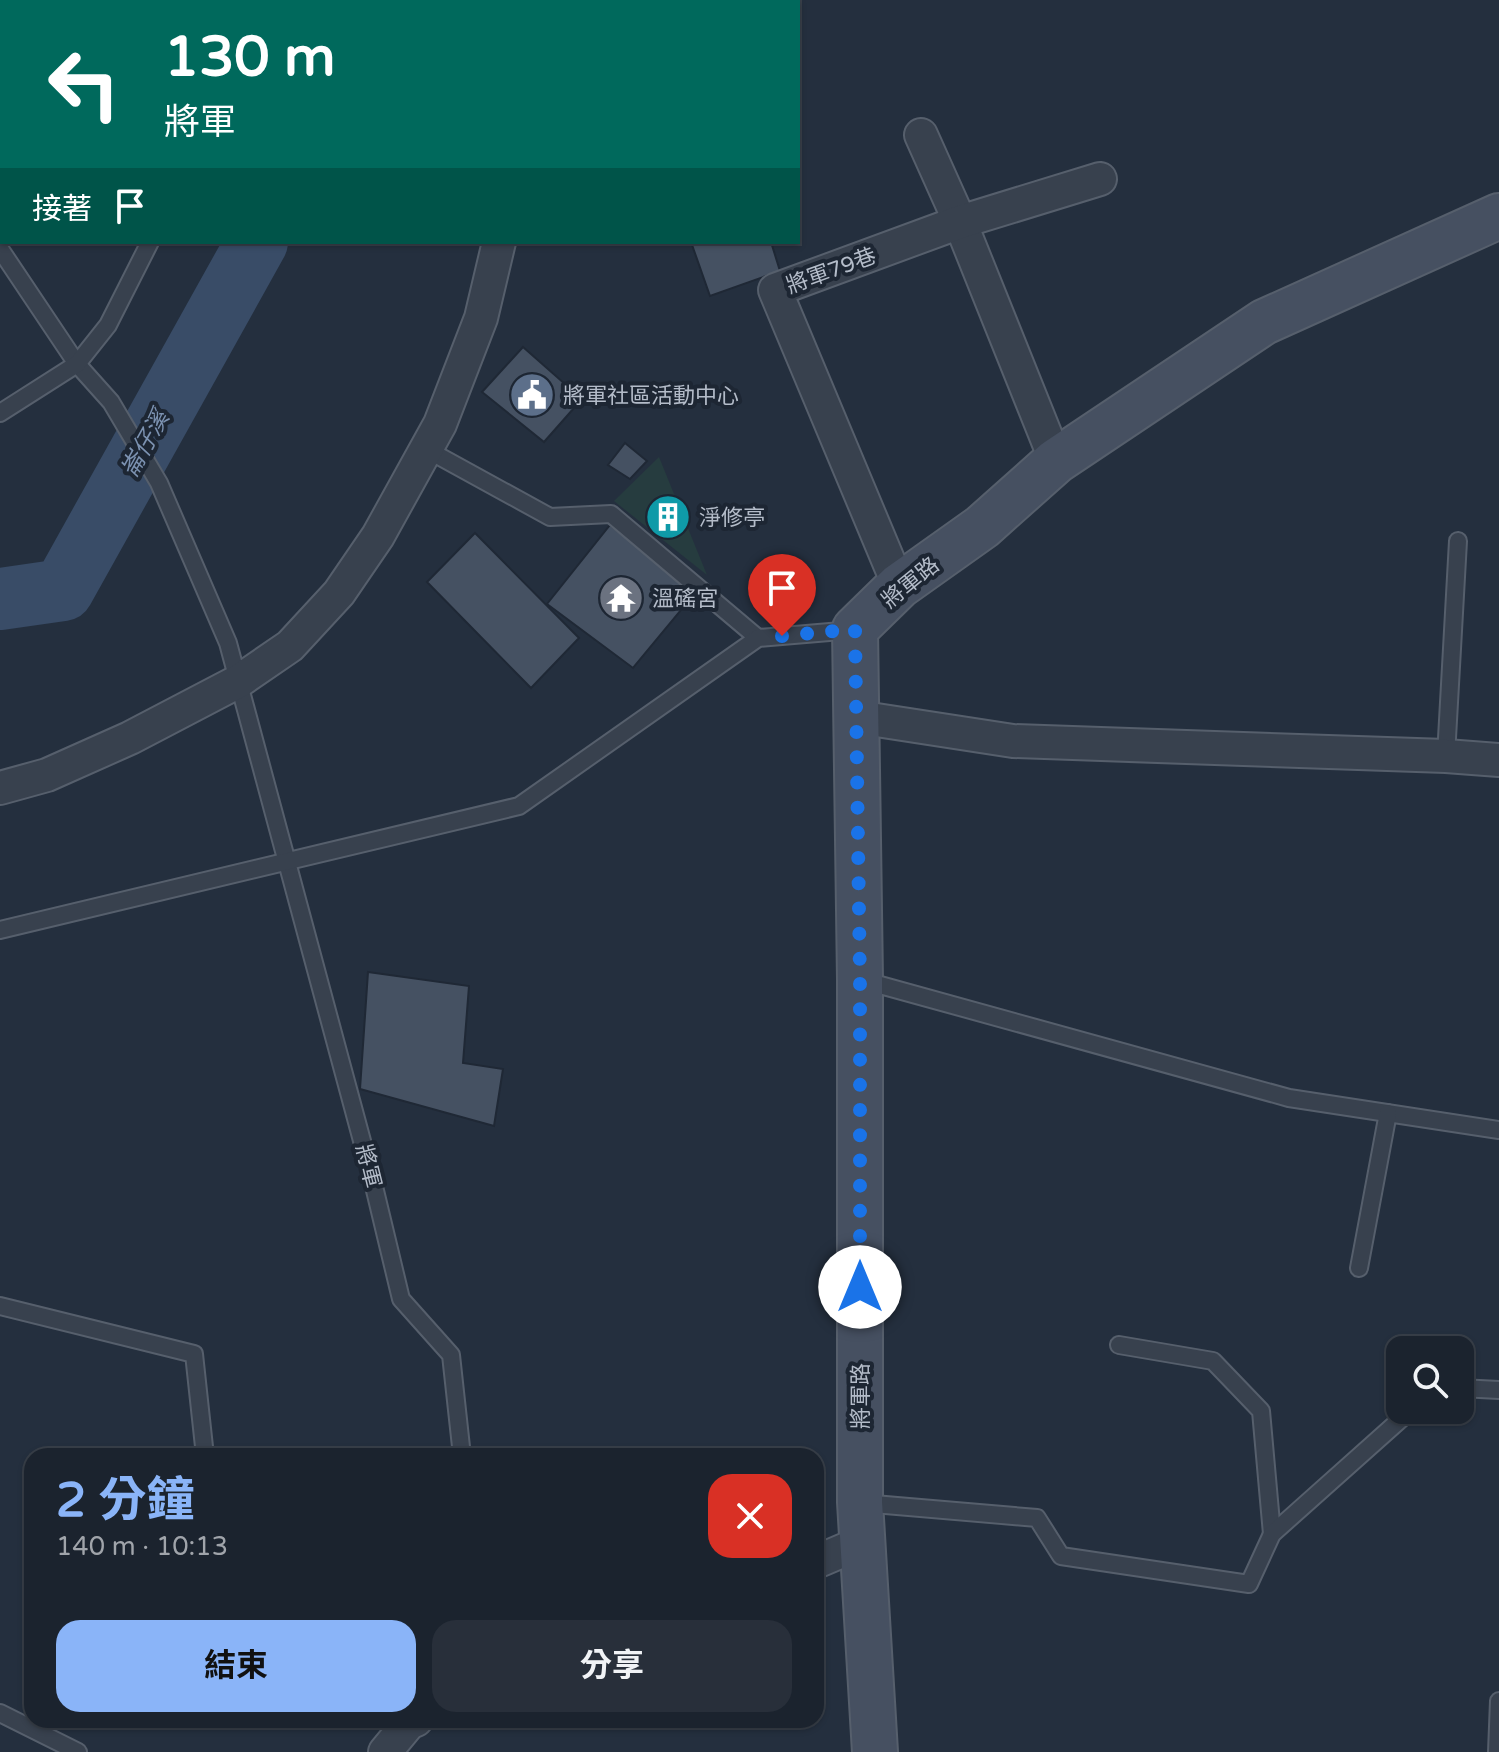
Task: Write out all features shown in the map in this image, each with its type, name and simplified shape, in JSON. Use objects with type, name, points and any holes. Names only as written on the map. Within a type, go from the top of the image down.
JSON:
[{"type":"main road","name":"將軍路","points":[[875,1752],[862,1522],[855,629],[899,586],[982,527],[1056,461],[1264,322],[1499,216]]},
{"type":"street","points":[[921,135],[960,222],[1056,461]]},
{"type":"street","name":"將軍79巷","points":[[899,586],[775,290],[960,222],[1100,179]]},
{"type":"street","points":[[0,788],[47,775],[130,738],[239,681],[290,646],[339,593],[378,536],[440,424],[481,318],[499,244]]},
{"type":"street","points":[[857,717],[1013,741],[1499,760]]},
{"type":"street","points":[[824,1555],[862,1522]]},
{"type":"street","points":[[385,1752],[403,1728]]},
{"type":"lane","points":[[0,413],[77,364],[108,325],[149,244]]},
{"type":"lane","name":"將軍","points":[[0,249],[77,364],[111,402],[159,483],[228,643],[372,1178],[401,1299],[451,1355],[461,1448]]},
{"type":"lane","points":[[426,449],[550,517],[611,514],[758,638]]},
{"type":"lane","points":[[1446,756],[1458,541]]},
{"type":"lane","points":[[0,930],[519,806],[758,638],[855,629]]},
{"type":"lane","points":[[860,980],[1289,1098],[1499,1130]]},
{"type":"lane","points":[[1359,1268],[1388,1113]]},
{"type":"lane","points":[[0,1306],[194,1354],[204,1448]]},
{"type":"lane","points":[[1119,1345],[1213,1361],[1261,1411],[1272,1534]]},
{"type":"lane","points":[[1474,1389],[1499,1390]]},
{"type":"lane","points":[[862,1522],[1037,1518],[1061,1556],[1249,1584],[1272,1534],[1395,1424]]},
{"type":"lane","points":[[1497,1752],[1499,1701]]},
{"type":"lane","points":[[0,1713],[24,1725]]},
{"type":"lane","points":[[30,1728],[78,1752]]},
{"type":"green space","points":[[659,457],[707,575],[614,501]]},
{"type":"building","points":[[692,244],[772,244],[780,271],[710,296]]},
{"type":"building","name":"將軍社區活動中心","points":[[523,347],[582,399],[544,442],[482,392]]},
{"type":"building","points":[[625,443],[647,461],[630,479],[608,465]]},
{"type":"building","name":"淨修亭","points":[[666,507],[675,510],[678,520],[669,525],[661,522],[658,514]]},
{"type":"building","name":"溫磘宮","points":[[610,525],[696,592],[633,668],[547,604]]},
{"type":"building","points":[[475,533],[579,638],[531,688],[427,582]]},
{"type":"building","points":[[368,972],[469,986],[463,1063],[503,1069],[494,1126],[360,1089]]},
{"type":"waterway","name":"崙仔溪","points":[[0,599],[63,590],[256,244]]},
{"type":"place","name":"將軍社區活動中心","points":[[532,395]]},
{"type":"place","name":"淨修亭","points":[[668,517]]},
{"type":"place","name":"溫磘宮","points":[[621,598]]},
{"type":"route","points":[[782,636],[855,629],[860,1287]]}]
